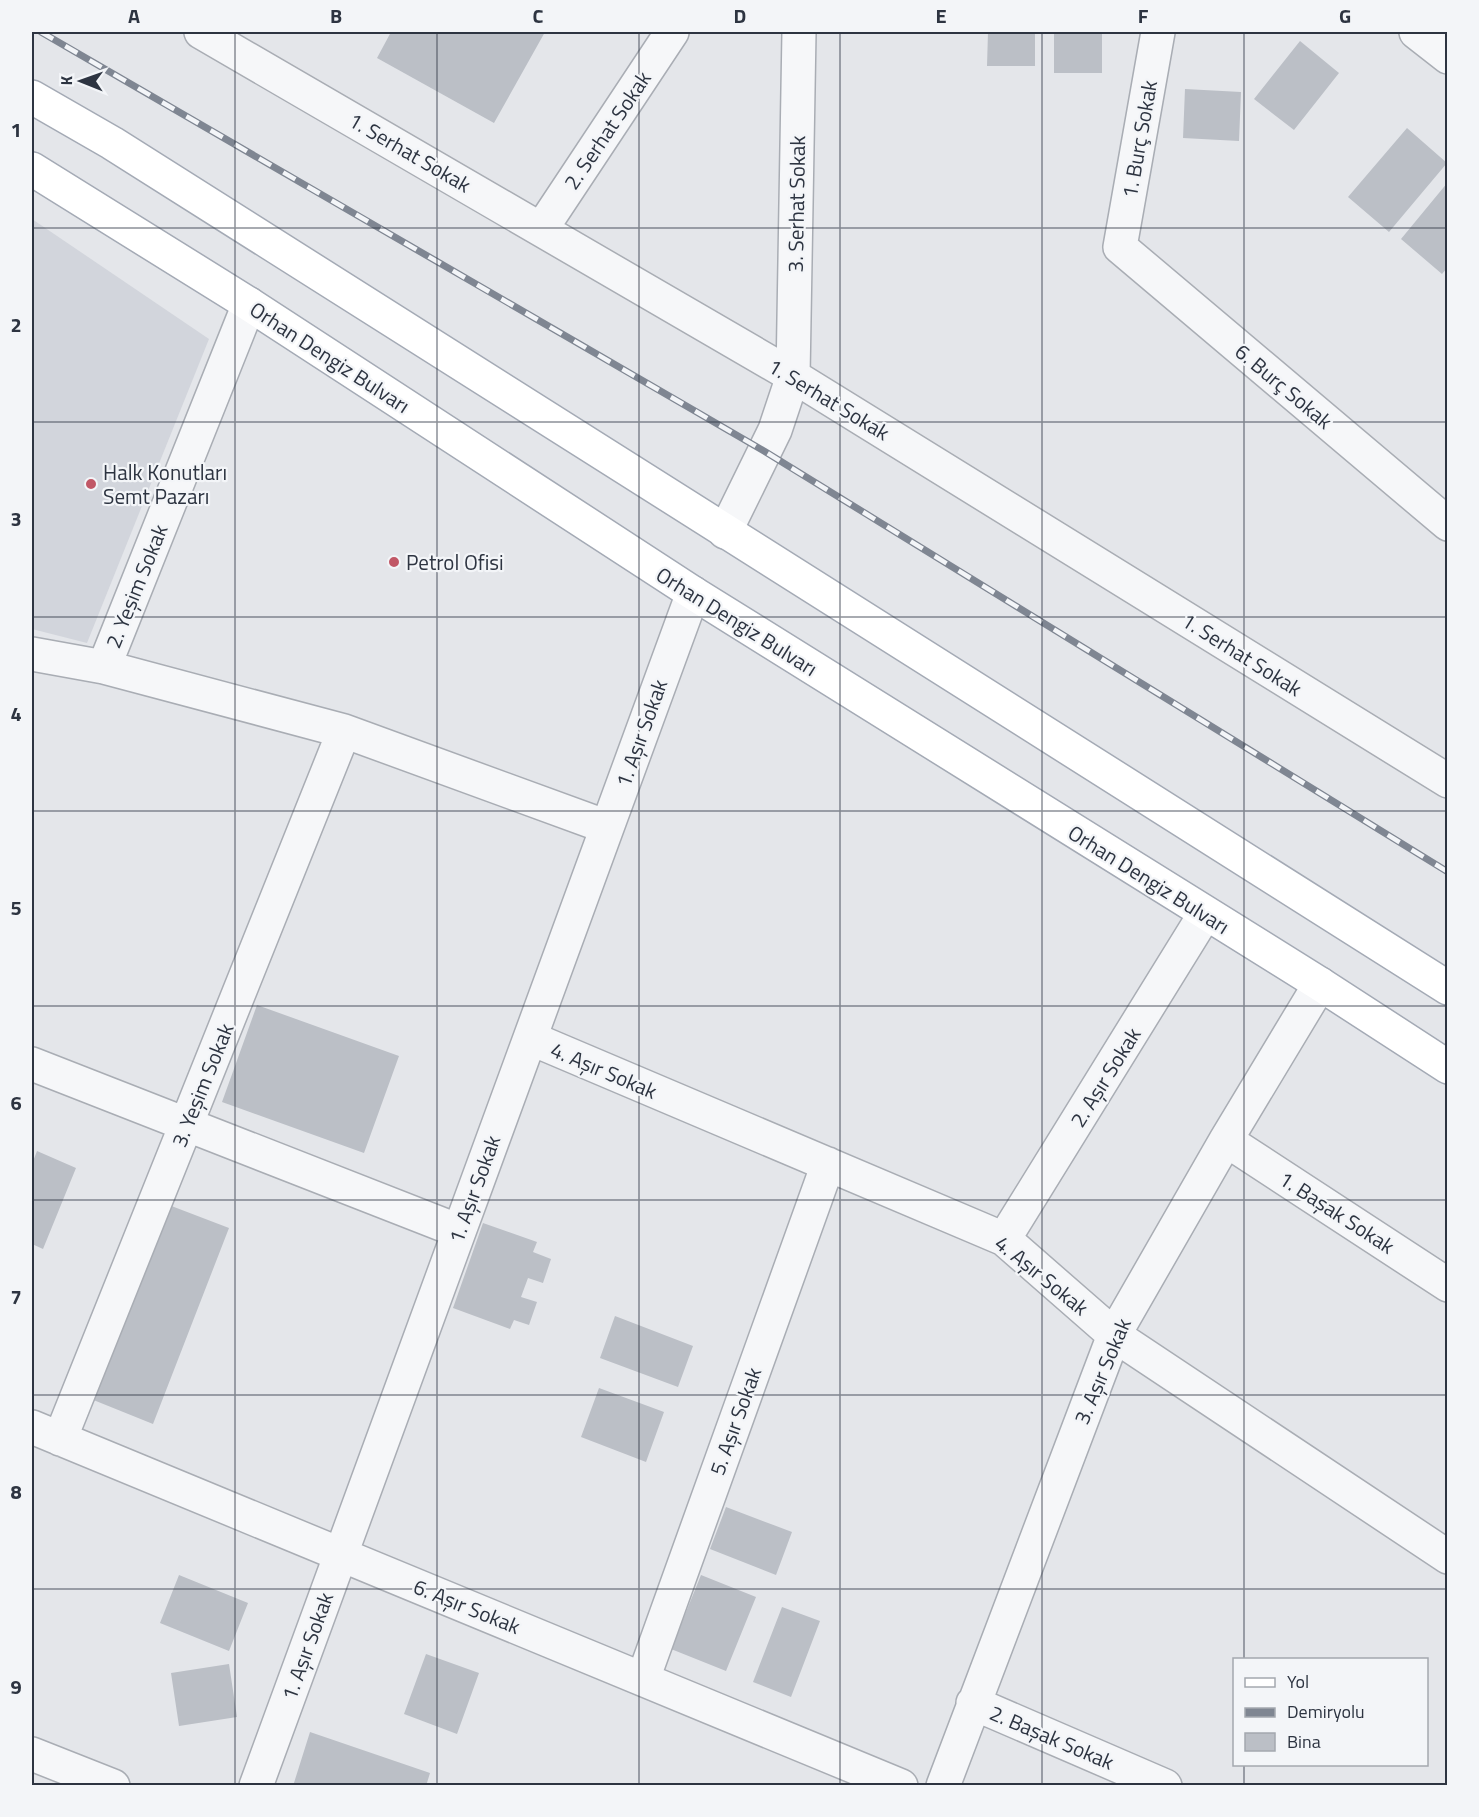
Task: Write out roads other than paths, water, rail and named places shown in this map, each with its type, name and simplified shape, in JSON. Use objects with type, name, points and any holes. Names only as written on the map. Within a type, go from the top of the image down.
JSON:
[{"type":"main road","points":[[32,97],[122,150],[1448,988]]},
{"type":"main road","name":"Orhan Dengiz Bulvarı","points":[[32,169],[249,304],[693,593],[1320,984],[1448,1067]]},
{"type":"street","name":"1. Serhat Sokak","points":[[201,32],[542,228],[793,376],[1442,768]]},
{"type":"street","name":"2. Serhat Sokak","points":[[542,228],[672,32]]},
{"type":"street","name":"3. Serhat Sokak","points":[[725,532],[774,430],[793,376],[799,32]]},
{"type":"street","name":"1. Burç Sokak","points":[[1120,247],[1158,32]]},
{"type":"street","points":[[1416,32],[1448,57]]},
{"type":"street","name":"6. Burç Sokak","points":[[1120,247],[1448,524]]},
{"type":"street","name":"2. Yeşim Sokak","points":[[104,667],[249,304]]},
{"type":"street","name":"1. Aşır Sokak","points":[[256,1785],[693,593]]},
{"type":"street","points":[[32,654],[104,667],[344,731],[607,827]]},
{"type":"street","name":"3. Yeşim Sokak","points":[[46,1433],[186,1125],[344,731]]},
{"type":"street","name":"2. Aşır Sokak","points":[[1004,1239],[1205,914]]},
{"type":"street","name":"3. Aşır Sokak","points":[[943,1785],[1114,1335],[1226,1140],[1320,984]]},
{"type":"street","name":"4. Aşır Sokak","points":[[530,1038],[1004,1239],[1114,1335],[1448,1557]]},
{"type":"street","points":[[32,1064],[459,1231]]},
{"type":"street","name":"1. Başak Sokak","points":[[1226,1140],[1448,1285]]},
{"type":"street","name":"5. Aşır Sokak","points":[[643,1678],[828,1164]]},
{"type":"street","name":"6. Aşır Sokak","points":[[46,1433],[901,1785]]},
{"type":"street","name":"2. Başak Sokak","points":[[973,1703],[1165,1785]]},
{"type":"street","points":[[32,1754],[113,1785]]},
{"type":"railway","points":[[41,32],[764,451],[1448,872]]},
{"type":"place","name":"Halk Konutları Semt Pazarı","points":[[91,484]]},
{"type":"place","name":"Petrol Ofisi","points":[[394,562]]}]
